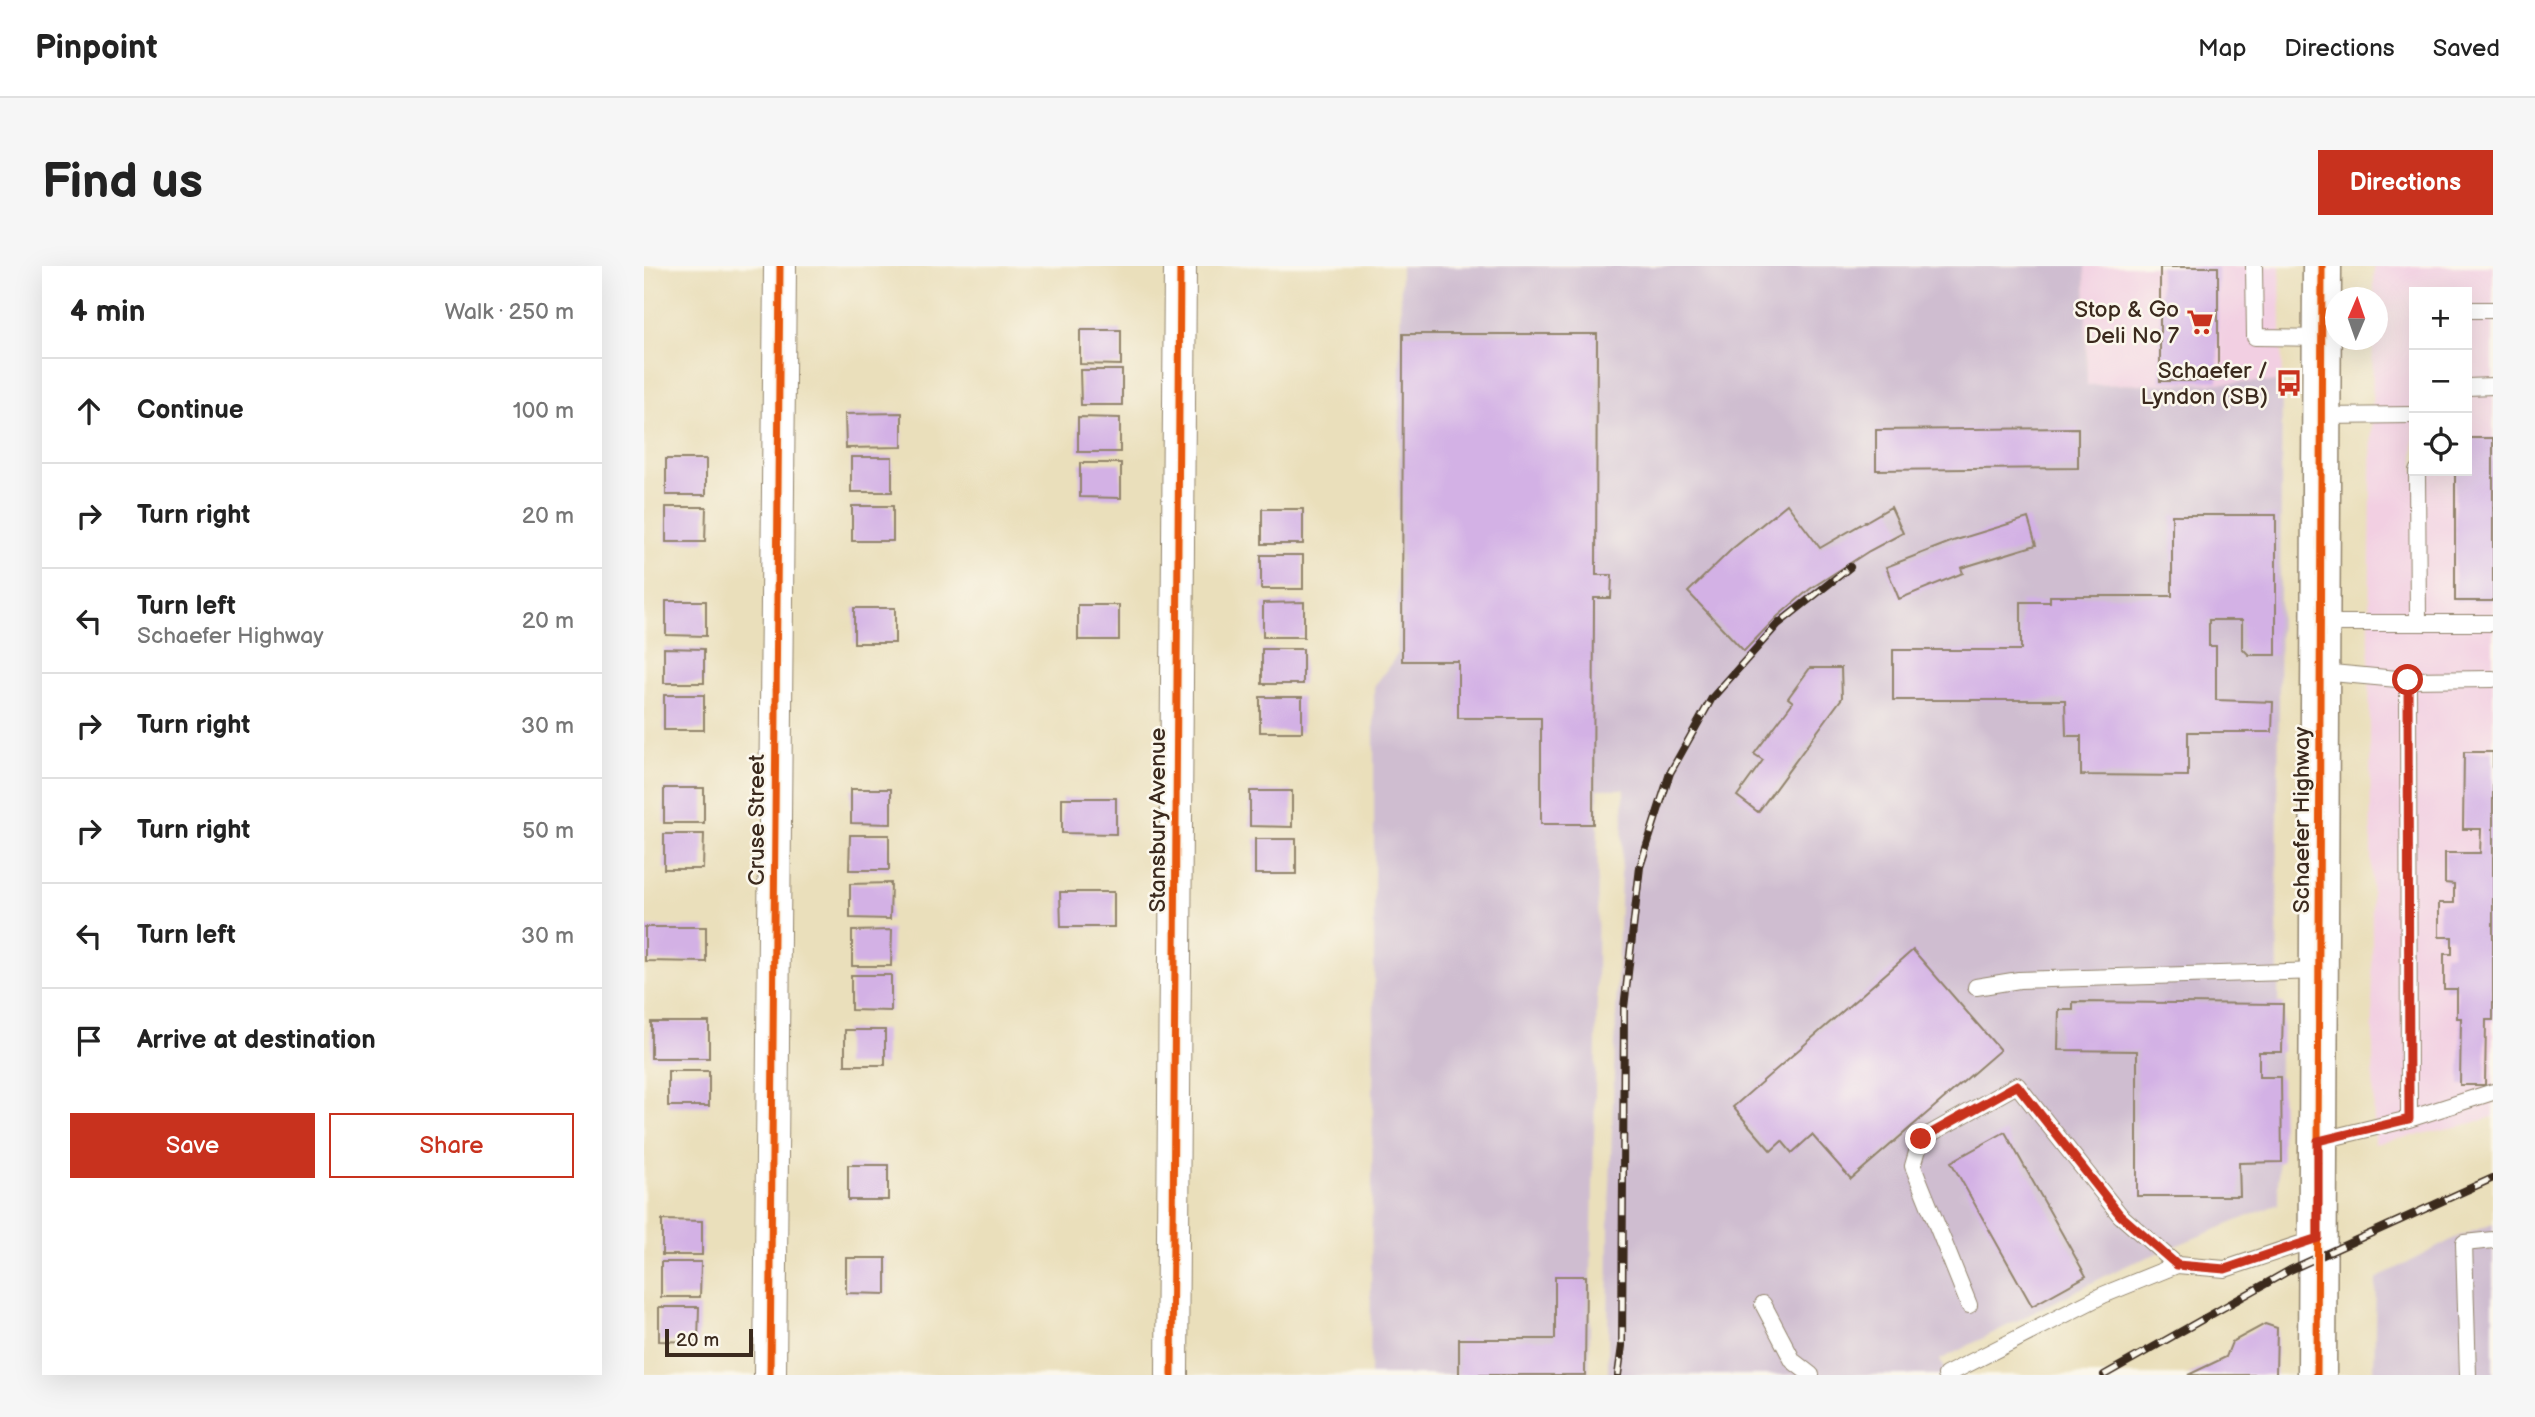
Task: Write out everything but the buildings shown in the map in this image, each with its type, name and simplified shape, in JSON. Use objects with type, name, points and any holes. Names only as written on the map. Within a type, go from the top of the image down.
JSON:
[{"type":"street","name":"Cruse Street","points":[[770,1375],[779,266]]},
{"type":"street","name":"Stansbury Avenue","points":[[1172,1375],[1180,266]]},
{"type":"street","name":"Schaefer Highway","points":[[2317,1375],[2322,266]]},
{"type":"lane","points":[[2254,266],[2255,337],[2322,338]]},
{"type":"lane","points":[[2472,310],[2493,310]]},
{"type":"lane","points":[[2472,387],[2493,386]]},
{"type":"lane","points":[[2322,416],[2409,415]]},
{"type":"lane","points":[[2417,476],[2418,622]]},
{"type":"lane","points":[[2321,623],[2493,623]]},
{"type":"lane","points":[[2321,672],[2408,680],[2493,679]]},
{"type":"lane","points":[[2408,680],[2409,1119]]},
{"type":"lane","points":[[1976,987],[2020,980],[2319,971]]},
{"type":"lane","points":[[1969,1305],[1913,1166],[1921,1139],[2017,1085],[2120,1215],[2177,1265]]},
{"type":"lane","points":[[2318,1141],[2409,1119],[2493,1092]]},
{"type":"lane","points":[[1946,1375],[2103,1295],[2177,1265],[2225,1269],[2318,1238]]},
{"type":"lane","points":[[2468,1375],[2464,1243],[2493,1240]]},
{"type":"lane","points":[[1763,1304],[1793,1360],[1811,1375]]},
{"type":"shaded area","points":[[1401,266],[2085,266],[2087,385],[2282,382],[2277,911],[2278,1204],[2121,1268],[1940,1360],[1947,1375],[1608,1375],[1609,1214],[1624,789],[1598,789],[1597,997],[1589,1375],[1370,1375],[1374,687],[1397,655]]},
{"type":"shaded area","points":[[2085,266],[2280,266],[2282,382],[2087,385]]},
{"type":"shaded area","points":[[2374,266],[2493,266],[2493,1117],[2374,1144],[2369,637],[2373,350],[2388,350],[2388,287],[2374,287]]},
{"type":"shaded area","points":[[2493,1224],[2493,1375],[2374,1375],[2376,1279],[2457,1237]]},
{"type":"railway","points":[[1618,1375],[1622,1346],[1624,1008],[1640,867],[1670,773],[1712,698],[1778,624],[1850,567]]},
{"type":"railway","points":[[2104,1375],[2290,1270],[2493,1178]]},
{"type":"cycle path","points":[[770,1375],[780,266]]},
{"type":"cycle path","points":[[1172,1375],[1180,266]]},
{"type":"cycle path","points":[[2317,1375],[2322,266]]},
{"type":"place","name":"Stop & Go Deli No 7","points":[[2200,322]]},
{"type":"place","name":"Schaefer / Lyndon (SB)","points":[[2289,383]]},
{"type":"route","points":[[1921,1139],[2017,1085],[2120,1215],[2177,1265],[2225,1269],[2318,1238],[2318,1141],[2409,1119],[2408,680]]}]
